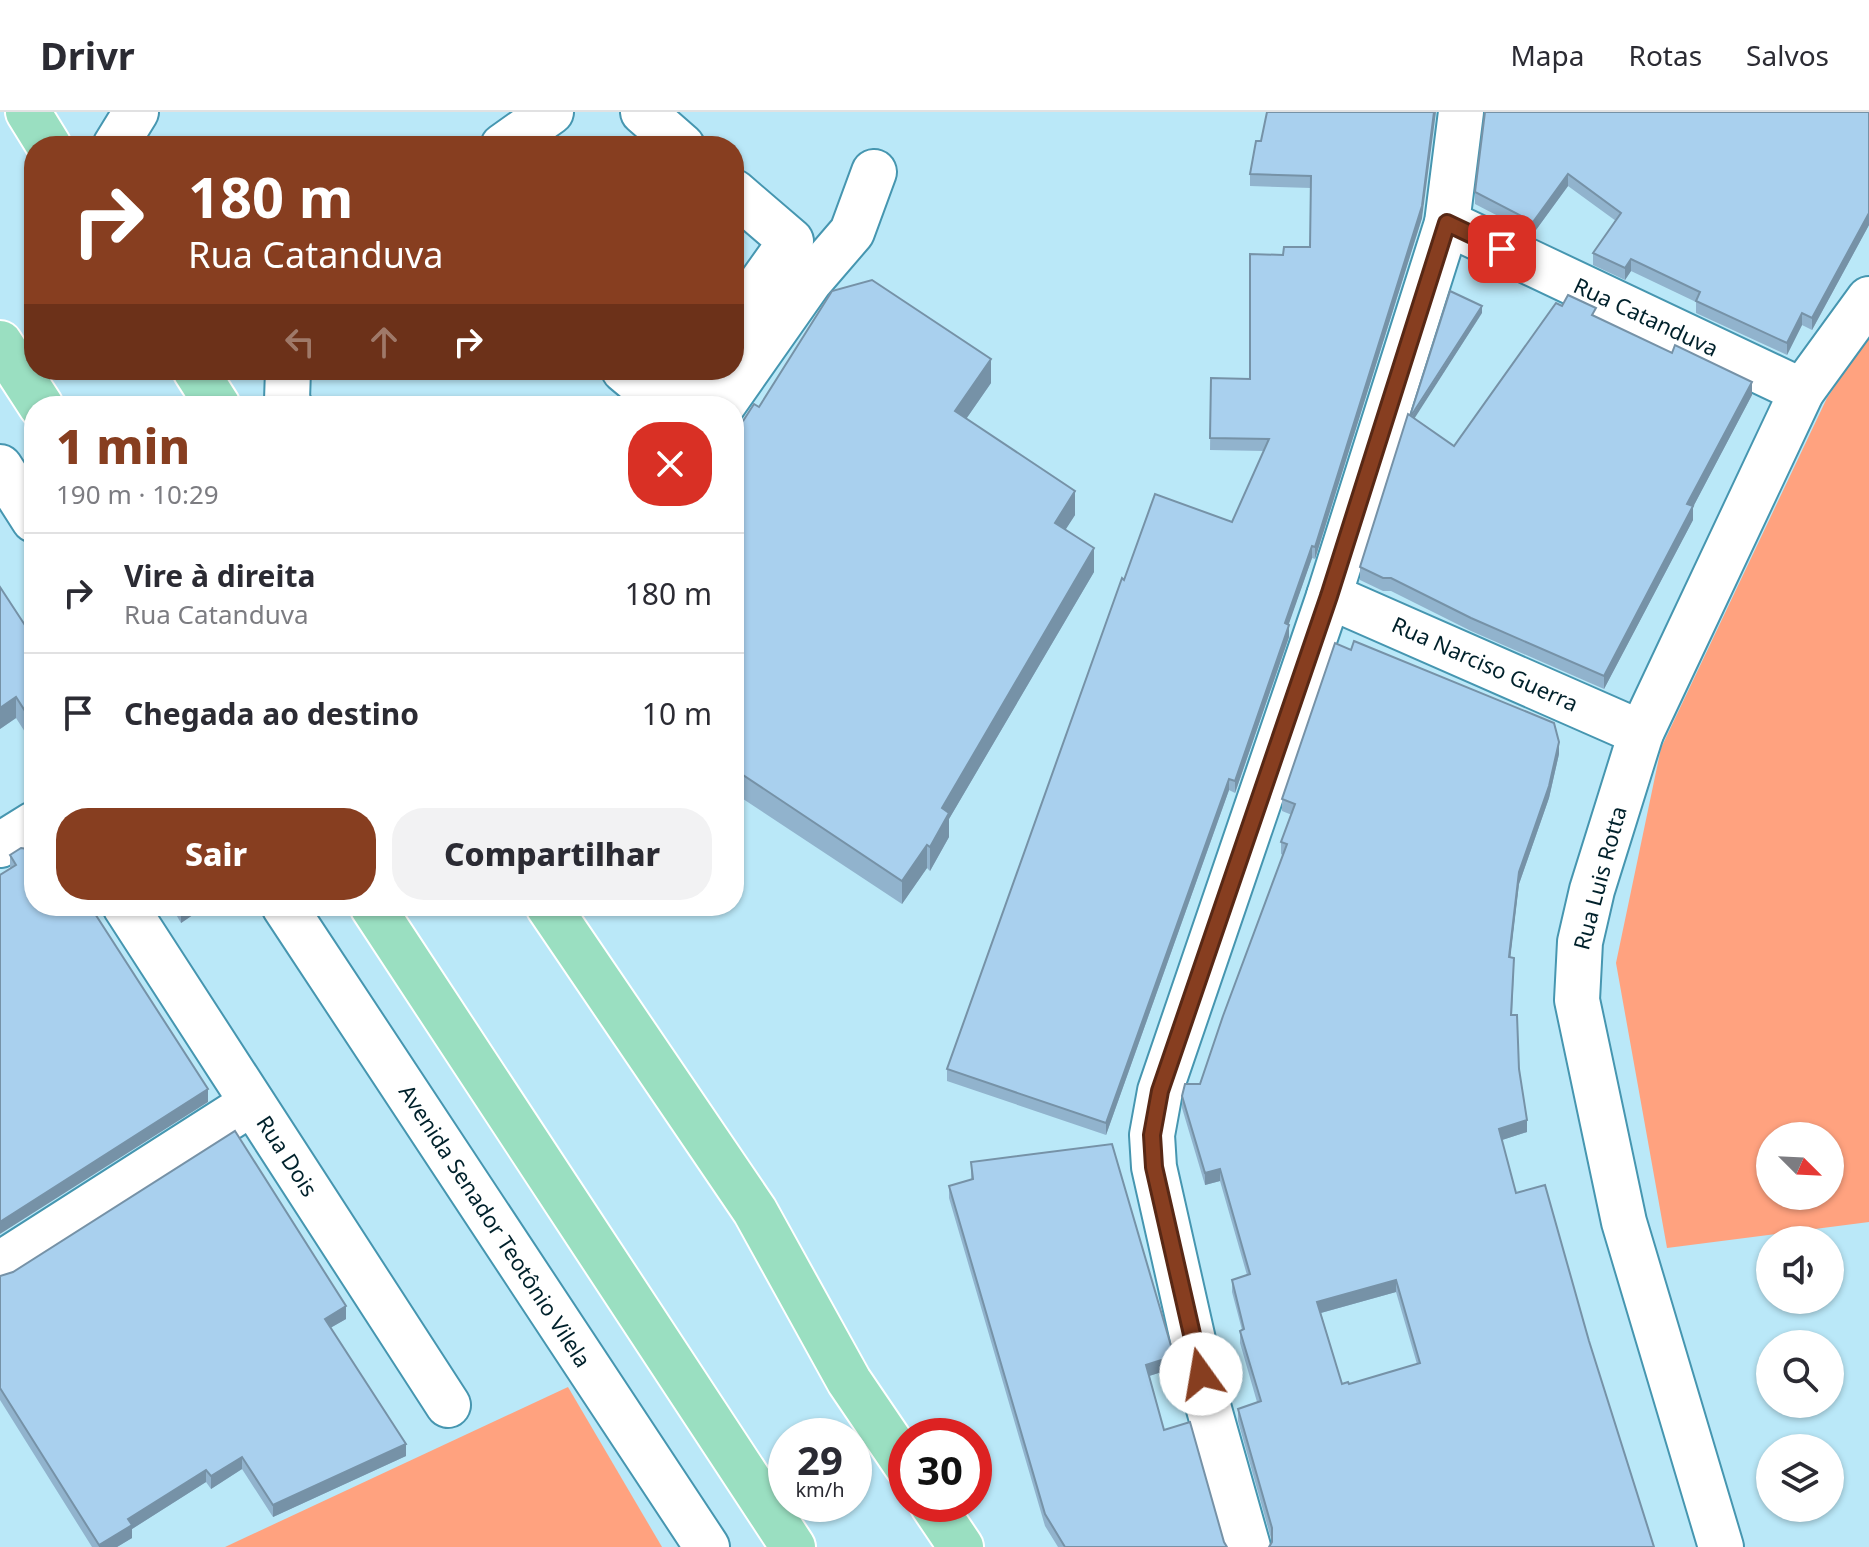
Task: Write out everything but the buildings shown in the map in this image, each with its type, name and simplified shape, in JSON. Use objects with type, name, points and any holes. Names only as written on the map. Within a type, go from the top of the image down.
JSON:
[{"type":"main road","points":[[28,112],[43,136]]},
{"type":"main road","points":[[0,343],[24,380]]},
{"type":"main road","points":[[379,916],[793,1547]]},
{"type":"main road","points":[[555,916],[755,1211],[849,1381],[888,1438]]},
{"type":"main road","points":[[944,1522],[961,1547]]},
{"type":"street","points":[[121,136],[136,112]]},
{"type":"street","points":[[517,136],[551,112]]},
{"type":"street","points":[[643,112],[671,136]]},
{"type":"street","points":[[1248,1547],[1207,1402],[1154,1167],[1152,1135],[1160,1091],[1329,596],[1447,223],[1461,112]]},
{"type":"street","points":[[744,375],[809,282],[852,232],[874,172]]},
{"type":"street","points":[[744,201],[791,241],[744,307]]},
{"type":"street","name":"Rua Catanduva","points":[[1447,223],[1802,391]]},
{"type":"street","name":"Rua Luis Rotta","points":[[1721,1547],[1624,1222],[1577,1000],[1580,942],[1641,733],[1802,391],[1869,299]]},
{"type":"street","points":[[636,380],[655,396]]},
{"type":"street","points":[[0,467],[24,504]]},
{"type":"street","name":"Rua Narciso Guerra","points":[[1329,596],[1641,733]]},
{"type":"street","points":[[0,845],[24,830]]},
{"type":"street","name":"Rua Dois","points":[[131,916],[448,1405]]},
{"type":"street","name":"Avenida Senador Teotônio Vilela","points":[[291,916],[707,1547]]},
{"type":"street","points":[[0,1264],[252,1103]]},
{"type":"shaded area","points":[[1869,336],[1869,1222],[1838,1226],[1756,1226],[1756,1237],[1667,1248],[1616,963],[1661,748],[1827,398]]},
{"type":"shaded area","points":[[568,1387],[662,1547],[225,1547]]},
{"type":"route","points":[[1201,1374],[1154,1167],[1152,1135],[1160,1091],[1329,596],[1447,223],[1502,249]]}]
